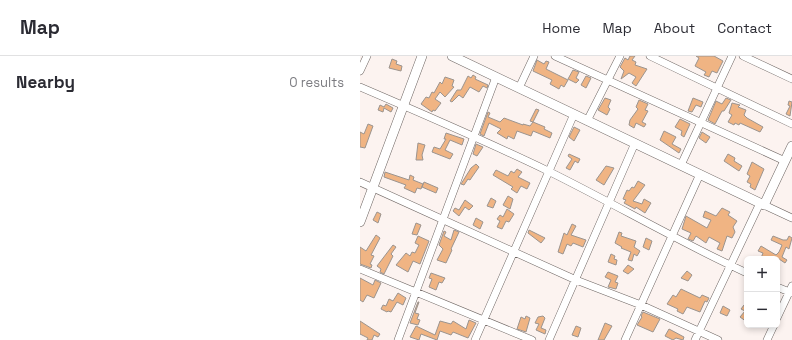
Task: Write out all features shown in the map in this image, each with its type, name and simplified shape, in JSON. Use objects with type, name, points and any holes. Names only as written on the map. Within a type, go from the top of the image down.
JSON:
[{"type":"main road","points":[[360,222],[422,56]]},
{"type":"main road","points":[[452,56],[762,204],[792,146]]},
{"type":"street","points":[[519,88],[534,56]]},
{"type":"street","points":[[555,56],[785,161]]},
{"type":"street","points":[[587,121],[620,56]]},
{"type":"street","points":[[650,56],[792,124]]},
{"type":"street","points":[[681,165],[732,56]]},
{"type":"street","points":[[743,56],[792,79]]},
{"type":"street","points":[[360,71],[364,59]]},
{"type":"street","points":[[398,340],[496,77]]},
{"type":"street","points":[[360,87],[474,136],[549,172],[608,204],[744,272]]},
{"type":"street","points":[[475,340],[574,114]]},
{"type":"street","points":[[550,340],[635,143]]},
{"type":"street","points":[[625,340],[700,174]]},
{"type":"street","points":[[360,182],[576,280],[641,305],[700,330],[718,340]]},
{"type":"street","points":[[695,340],[730,266],[762,204],[792,218]]},
{"type":"street","points":[[360,269],[532,340]]},
{"type":"street","points":[[780,288],[791,290],[780,312]]},
{"type":"street","points":[[767,340],[773,328]]},
{"type":"building","points":[[630,56],[635,56],[632,60],[636,62],[635,65],[647,69],[636,86],[632,83],[636,77],[629,73],[621,79],[624,71],[620,67],[625,58],[628,60]]},
{"type":"building","points":[[696,56],[714,56],[723,61],[717,73],[712,71],[709,77],[704,75],[706,72],[695,66],[699,58]]},
{"type":"building","points":[[392,59],[397,61],[396,64],[402,66],[401,71],[389,68]]},
{"type":"building","points":[[537,60],[544,64],[546,61],[549,62],[546,69],[568,80],[564,87],[561,85],[559,89],[550,84],[552,80],[533,71]]},
{"type":"building","points":[[573,70],[579,72],[576,78],[579,80],[576,83],[568,79]]},
{"type":"building","points":[[473,75],[476,77],[475,79],[488,85],[487,88],[483,86],[479,92],[470,87],[463,98],[459,95],[452,102],[450,101],[457,90],[461,90],[468,76],[471,78]]},
{"type":"building","points":[[586,76],[591,78],[586,88],[581,85]]},
{"type":"building","points":[[445,77],[454,80],[452,86],[454,87],[445,97],[440,92],[435,99],[441,103],[435,111],[433,110],[432,112],[421,104],[426,97],[429,98],[432,92],[434,93],[440,82],[442,84]]},
{"type":"building","points":[[605,98],[611,100],[608,107],[610,109],[607,115],[598,110]]},
{"type":"building","points":[[693,98],[703,102],[701,107],[696,105],[692,112],[688,111]]},
{"type":"building","points":[[726,98],[731,100],[724,111],[722,111],[715,124],[708,120],[716,101],[722,104]]},
{"type":"building","points":[[639,100],[648,104],[645,110],[648,111],[642,122],[646,124],[644,127],[636,123],[634,128],[629,125],[630,120],[638,109],[636,107]]},
{"type":"building","points":[[789,101],[792,102],[790,116],[786,114],[790,106],[788,105]]},
{"type":"building","points":[[732,103],[740,105],[738,107],[746,110],[744,115],[747,118],[763,127],[760,132],[740,123],[739,125],[735,123],[734,125],[728,122],[732,115],[729,113]]},
{"type":"building","points":[[386,104],[393,108],[391,112],[384,108],[383,112],[378,110],[380,105],[384,107]]},
{"type":"building","points":[[536,109],[539,110],[533,122],[530,121]]},
{"type":"building","points":[[488,112],[490,113],[488,117],[500,122],[504,118],[530,126],[533,122],[545,127],[544,129],[552,133],[550,138],[533,131],[531,136],[517,131],[514,139],[508,136],[507,139],[497,133],[501,129],[489,123],[484,136],[480,134]]},
{"type":"building","points":[[680,119],[690,124],[684,137],[681,135],[682,131],[675,127]]},
{"type":"building","points":[[368,124],[373,126],[365,148],[360,147],[360,132],[364,134]]},
{"type":"building","points":[[574,127],[580,130],[574,141],[569,137]]},
{"type":"building","points":[[664,131],[676,137],[672,144],[681,149],[679,153],[660,140]]},
{"type":"building","points":[[702,132],[710,137],[706,143],[699,138]]},
{"type":"building","points":[[446,133],[464,139],[462,145],[450,140],[445,150],[453,154],[450,159],[432,152],[434,147],[440,149],[446,139],[444,139]]},
{"type":"building","points":[[418,143],[425,145],[422,155],[423,160],[416,160]]},
{"type":"building","points":[[476,144],[483,147],[477,156],[473,154]]},
{"type":"building","points":[[569,154],[580,159],[578,163],[575,161],[570,170],[566,168],[572,159],[568,156]]},
{"type":"building","points":[[728,154],[735,158],[734,161],[742,166],[739,171],[724,161]]},
{"type":"building","points":[[752,162],[764,169],[755,190],[750,187],[751,184],[747,182],[750,176],[747,174]]},
{"type":"building","points":[[476,164],[479,167],[470,180],[468,179],[464,185],[461,184],[471,168]]},
{"type":"building","points":[[606,166],[614,168],[604,185],[596,180]]},
{"type":"building","points":[[517,169],[522,172],[518,177],[530,183],[527,189],[521,186],[517,193],[511,189],[513,187],[493,175],[496,170],[508,176],[511,171],[514,173]]},
{"type":"building","points":[[385,172],[409,180],[410,175],[414,177],[413,180],[423,184],[421,189],[417,188],[415,193],[404,188],[406,185],[384,177]]},
{"type":"building","points":[[638,181],[645,185],[633,201],[642,204],[644,199],[651,203],[645,213],[636,207],[635,209],[624,203],[626,200],[623,199],[627,190],[629,191],[632,187],[634,188]]},
{"type":"building","points":[[424,182],[438,188],[436,193],[422,187]]},
{"type":"building","points":[[508,196],[513,199],[510,209],[503,205]]},
{"type":"building","points":[[491,198],[496,201],[493,208],[487,206]]},
{"type":"building","points":[[465,200],[473,206],[469,210],[465,207],[459,216],[453,211],[455,208],[459,210]]},
{"type":"building","points":[[722,208],[730,212],[728,215],[737,221],[733,227],[735,232],[732,238],[727,236],[722,251],[717,249],[720,243],[709,237],[706,243],[696,236],[693,241],[688,239],[691,233],[682,229],[686,216],[707,228],[711,220],[703,217],[705,211],[716,216]]},
{"type":"building","points":[[507,209],[514,214],[509,222],[506,221],[502,229],[497,227],[500,221],[497,219],[500,215],[503,217]]},
{"type":"building","points":[[377,212],[381,214],[378,223],[373,220]]},
{"type":"building","points":[[476,218],[483,222],[480,229],[473,225]]},
{"type":"building","points":[[416,223],[421,225],[417,235],[412,234]]},
{"type":"building","points":[[572,224],[576,226],[571,235],[586,240],[583,247],[573,243],[571,246],[567,244],[563,254],[558,252],[564,233],[567,235]]},
{"type":"building","points":[[454,230],[459,232],[446,263],[437,260],[443,249],[439,245],[444,231],[446,232],[444,236],[451,240]]},
{"type":"building","points":[[529,230],[545,238],[541,243],[528,233]]},
{"type":"building","points":[[619,232],[622,233],[621,236],[636,241],[634,247],[640,251],[637,256],[634,254],[632,261],[628,260],[631,252],[621,248],[622,247],[615,243]]},
{"type":"building","points":[[376,235],[380,238],[371,255],[374,256],[370,264],[372,265],[371,268],[360,264],[360,247],[366,251]]},
{"type":"building","points":[[418,236],[429,241],[420,264],[413,261],[408,272],[396,265],[406,253],[410,256],[412,252],[415,253],[419,245],[415,243]]},
{"type":"building","points":[[773,236],[783,240],[787,240],[789,236],[792,238],[789,249],[786,247],[782,257],[787,260],[785,263],[780,260],[780,256],[762,256],[763,253],[758,251],[761,246],[776,255],[782,245],[771,240]]},
{"type":"building","points":[[646,238],[652,241],[649,250],[643,247]]},
{"type":"building","points":[[393,245],[396,247],[391,254],[393,256],[384,274],[380,272],[381,269],[377,266]]},
{"type":"building","points":[[611,254],[615,256],[614,259],[617,260],[616,265],[608,262]]},
{"type":"building","points":[[628,265],[634,269],[628,274],[623,271]]},
{"type":"building","points":[[687,271],[692,275],[688,281],[681,278]]},
{"type":"building","points":[[608,272],[618,276],[615,282],[618,283],[616,289],[608,287],[611,280],[605,277]]},
{"type":"building","points":[[431,273],[445,278],[442,283],[439,282],[436,290],[429,287],[432,279],[429,278]]},
{"type":"building","points":[[360,278],[373,285],[375,280],[381,283],[374,298],[367,295],[363,302],[360,300]]},
{"type":"building","points":[[681,289],[700,298],[702,295],[709,298],[707,302],[705,301],[700,312],[687,307],[683,314],[677,311],[678,309],[667,304],[673,295],[676,297]]},
{"type":"building","points":[[398,293],[406,298],[403,305],[397,302],[391,312],[381,309],[383,305],[386,306],[389,299],[393,301]]},
{"type":"building","points":[[418,302],[415,313],[419,314],[417,319],[420,320],[418,325],[410,323]]},
{"type":"building","points":[[723,306],[730,310],[727,316],[720,313]]},
{"type":"building","points":[[643,312],[660,319],[653,332],[637,325]]},
{"type":"building","points":[[744,312],[744,320],[740,317]]},
{"type":"building","points":[[526,316],[530,318],[526,332],[517,329],[521,317],[525,319]]},
{"type":"building","points":[[543,316],[545,318],[541,328],[546,330],[545,334],[536,330],[539,324],[535,323],[538,317]]},
{"type":"building","points":[[469,320],[476,323],[468,338],[453,332],[451,335],[440,331],[437,340],[421,334],[419,340],[410,337],[416,326],[435,335],[440,321],[451,324],[453,321],[466,329]]},
{"type":"building","points":[[360,321],[380,334],[378,337],[374,335],[372,340],[367,340],[368,338],[360,334]]},
{"type":"building","points":[[605,323],[612,326],[604,340],[598,340]]},
{"type":"building","points":[[576,326],[581,328],[578,337],[572,335]]},
{"type":"building","points":[[669,329],[684,337],[683,340],[676,338],[673,340],[665,336]]}]
